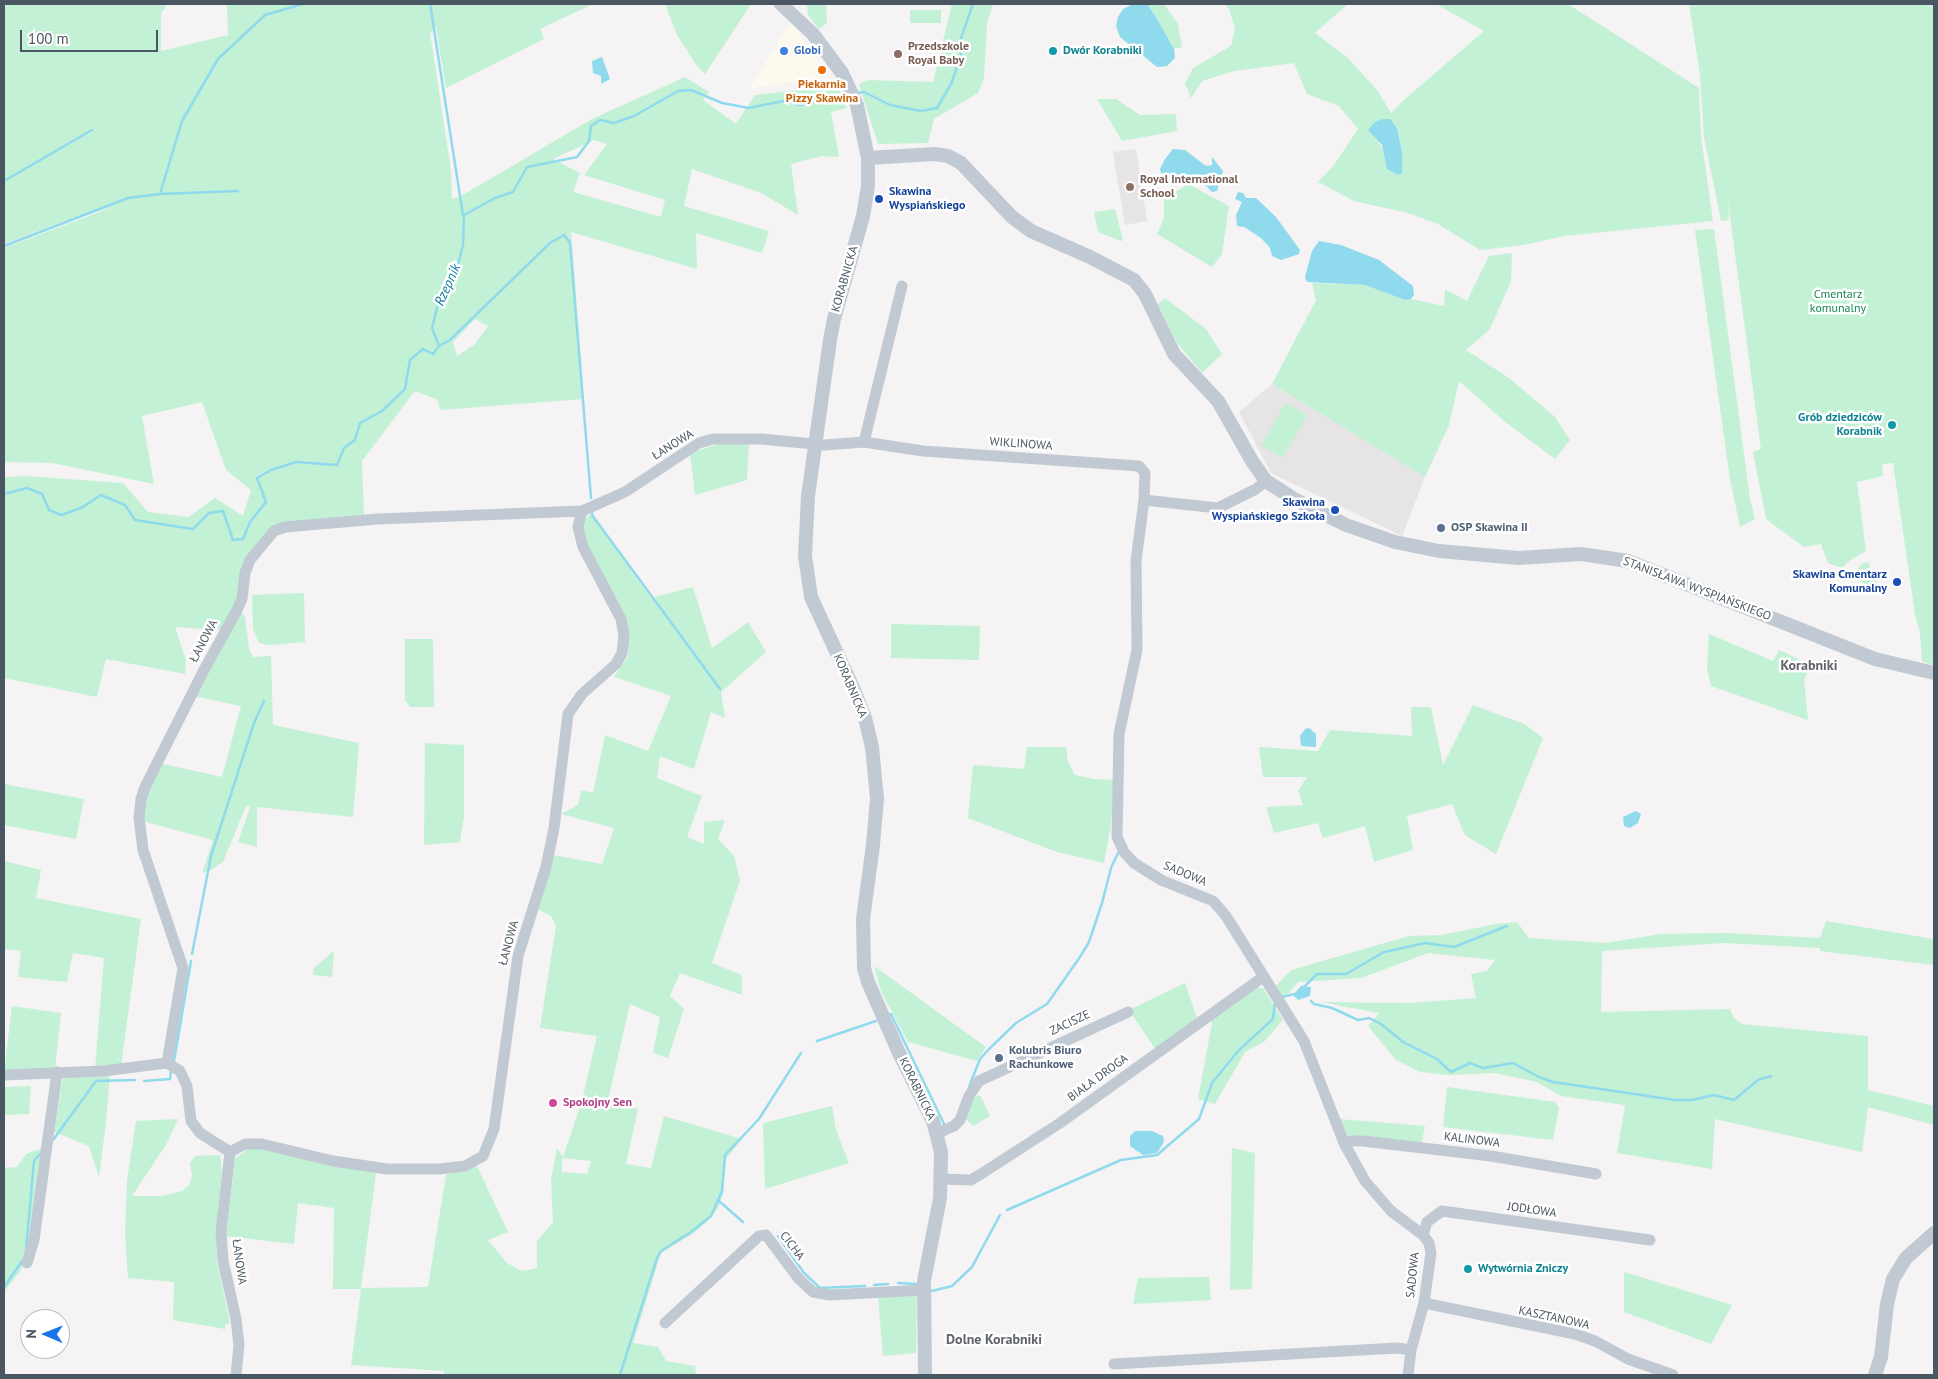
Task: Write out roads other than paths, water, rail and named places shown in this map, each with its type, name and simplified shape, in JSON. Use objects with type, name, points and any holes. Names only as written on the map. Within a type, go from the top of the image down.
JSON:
[{"type":"street","name":"KORABNICKA","points":[[790,6],[814,34],[846,80],[857,105],[868,158],[866,202],[834,319],[808,496],[805,556],[808,583],[816,610],[854,690],[865,718],[876,775],[876,820],[863,919],[864,968],[875,998],[938,1133],[941,1152],[942,1179],[924,1290],[925,1375]]},
{"type":"street","name":"STANISŁAWA WYSPIAŃSKIEGO","points":[[868,158],[935,154],[948,156],[961,163],[1012,217],[1031,232],[1090,257],[1134,280],[1145,294],[1174,354],[1218,401],[1252,461],[1266,481],[1294,499],[1346,525],[1395,542],[1439,551],[1496,557],[1580,554],[1628,561],[1875,659],[1934,673]]},
{"type":"street","points":[[864,442],[902,286]]},
{"type":"street","name":"ŁANOWA","points":[[168,1063],[183,968],[143,850],[139,818],[141,799],[204,670],[237,610],[242,599],[245,573],[250,560],[274,531],[284,527],[378,519],[474,517],[582,511],[625,492],[699,443],[713,439],[761,439],[816,444]]},
{"type":"street","name":"WIKLINOWA","points":[[816,444],[864,442],[923,452],[1139,466],[1145,473],[1144,500]]},
{"type":"street","points":[[1144,500],[1197,508],[1218,508],[1256,489],[1266,481]]},
{"type":"street","name":"SADOWA","points":[[1144,500],[1136,561],[1137,650],[1119,734],[1117,837],[1124,852],[1134,863],[1161,880],[1213,900],[1226,916],[1304,1041],[1344,1143],[1364,1180],[1391,1211],[1423,1235],[1429,1243],[1431,1253],[1424,1303],[1411,1350],[1408,1375]]},
{"type":"street","name":"ŁANOWA","points":[[236,1375],[239,1345],[236,1319],[223,1260],[221,1232],[230,1152],[245,1144],[262,1144],[333,1161],[387,1169],[440,1169],[464,1166],[479,1159],[486,1151],[497,1109],[518,956],[546,867],[554,828],[568,714],[582,694],[616,664],[622,653],[624,636],[621,619],[583,547],[578,527],[582,511]]},
{"type":"street","name":"BIAŁA DROGA","points":[[942,1179],[971,1180],[981,1174],[1060,1123],[1263,977]]},
{"type":"street","name":"ZACISZE","points":[[938,1133],[954,1126],[960,1120],[969,1096],[979,1081],[1128,1012]]},
{"type":"street","points":[[4,1075],[103,1071],[168,1063],[180,1071],[186,1086],[191,1121],[200,1133],[230,1152]]},
{"type":"street","points":[[27,1264],[34,1240],[57,1072]]},
{"type":"street","name":"KALINOWA","points":[[1344,1143],[1363,1141],[1491,1156],[1596,1174]]},
{"type":"street","name":"JODŁOWA","points":[[1423,1235],[1427,1222],[1442,1211],[1650,1240]]},
{"type":"street","points":[[1875,1375],[1882,1357],[1887,1304],[1893,1279],[1906,1258],[1934,1233]]},
{"type":"street","name":"CICHA","points":[[665,1323],[759,1236],[766,1235],[799,1279],[813,1292],[830,1295],[924,1290]]},
{"type":"street","name":"KASZTANOWA","points":[[1424,1303],[1575,1334],[1595,1341],[1628,1359],[1673,1375]]},
{"type":"street","points":[[1114,1364],[1397,1348],[1411,1350]]},
{"type":"water","points":[[1133,4],[1147,4],[1174,49],[1175,58],[1167,66],[1157,67],[1120,37],[1116,26],[1118,17],[1123,9]]},
{"type":"water","points":[[602,57],[610,79],[601,84],[601,76],[593,73],[592,61]]},
{"type":"water","points":[[1390,119],[1397,128],[1402,152],[1402,173],[1398,175],[1387,169],[1382,145],[1368,130],[1375,122]]},
{"type":"water","points":[[1173,149],[1185,150],[1206,166],[1212,165],[1212,157],[1223,171],[1217,191],[1212,192],[1206,186],[1196,184],[1173,174],[1161,173],[1160,169],[1165,159]]},
{"type":"water","points":[[1238,192],[1243,193],[1246,198],[1256,198],[1276,217],[1300,250],[1299,254],[1281,260],[1272,256],[1270,248],[1261,238],[1244,227],[1237,226],[1236,215],[1242,202],[1235,199]]},
{"type":"water","points":[[1319,241],[1341,245],[1379,260],[1413,286],[1414,295],[1411,299],[1405,300],[1365,285],[1307,282],[1305,277],[1312,251]]},
{"type":"water","points":[[1309,728],[1316,734],[1316,747],[1301,746],[1300,736],[1305,729]]},
{"type":"water","points":[[1636,811],[1641,814],[1638,823],[1630,828],[1624,826],[1623,817]]},
{"type":"water","points":[[1301,986],[1311,987],[1310,996],[1298,1000],[1293,995]]},
{"type":"water","points":[[1135,1131],[1152,1131],[1163,1136],[1164,1142],[1157,1153],[1143,1155],[1130,1146],[1130,1136]]},
{"type":"waterway","points":[[160,194],[182,121],[218,59],[265,15],[303,4]]},
{"type":"waterway","points":[[430,4],[463,215]]},
{"type":"waterway","name":"Rzepnik","points":[[857,93],[864,92],[890,105],[921,111],[937,108],[951,84],[961,56],[960,41],[973,4]]},
{"type":"waterway","name":"Rzepnik","points":[[4,494],[27,488],[42,494],[49,510],[61,515],[81,508],[101,495],[125,505],[135,520],[193,529],[209,513],[223,511],[233,540],[243,539],[250,522],[266,502],[257,478],[271,470],[296,462],[337,465],[344,448],[355,440],[360,423],[382,411],[405,389],[410,360],[423,349],[433,354],[439,346],[432,328],[438,304],[456,273],[463,245],[464,215],[495,198],[513,192],[527,167],[577,157],[589,141],[591,126],[600,120],[614,123],[634,116],[678,91],[691,90],[722,103],[749,108],[783,101],[800,105],[846,95]]},
{"type":"waterway","points":[[4,181],[92,130]]},
{"type":"waterway","points":[[4,246],[128,198],[160,194],[238,191]]},
{"type":"waterway","points":[[439,346],[450,340],[550,243],[564,235],[570,243],[591,498]]},
{"type":"waterway","points":[[592,510],[592,515],[720,689]]},
{"type":"waterway","points":[[192,954],[211,856],[254,723],[264,701]]},
{"type":"waterway","points":[[969,1087],[980,1059],[1016,1023],[1047,1004],[1080,957],[1089,942],[1111,868],[1118,853]]},
{"type":"waterway","points":[[1304,987],[1317,974],[1346,974],[1384,952],[1425,943],[1454,947],[1507,926]]},
{"type":"waterway","points":[[174,1061],[191,961]]},
{"type":"waterway","points":[[1281,997],[1295,994]]},
{"type":"waterway","points":[[1311,1001],[1314,1004],[1332,1008],[1358,1020],[1369,1018],[1381,1024],[1403,1042],[1437,1059],[1451,1072],[1470,1063],[1483,1068],[1513,1063],[1553,1082],[1675,1100],[1692,1100],[1714,1095],[1734,1100],[1758,1080],[1771,1076]]},
{"type":"waterway","points":[[1007,1210],[1121,1160],[1157,1155],[1199,1119],[1212,1083],[1239,1050],[1273,1019],[1275,1002]]},
{"type":"waterway","points":[[889,1015],[891,1014],[945,1126]]},
{"type":"waterway","points":[[817,1041],[876,1021]]},
{"type":"waterway","points":[[620,1375],[657,1258],[661,1251],[691,1232],[711,1216],[722,1191],[725,1155],[759,1119],[801,1053]]},
{"type":"waterway","points":[[144,1081],[170,1079],[171,1071]]},
{"type":"waterway","points":[[53,1140],[96,1081],[135,1080]]},
{"type":"waterway","points":[[26,1249],[34,1161],[41,1153]]},
{"type":"waterway","points":[[719,1201],[743,1222]]},
{"type":"waterway","points":[[932,1291],[952,1286],[972,1267],[1000,1215]]},
{"type":"waterway","points":[[778,1236],[804,1273],[820,1288],[865,1286]]},
{"type":"waterway","points":[[4,1287],[22,1261]]},
{"type":"waterway","points":[[898,1283],[916,1284]]},
{"type":"waterway","points":[[874,1285],[888,1284]]},
{"type":"place","name":"Globi","points":[[784,51]]},
{"type":"place","name":"Dwór Korabniki","points":[[1053,51]]},
{"type":"place","name":"Przedszkole Royal Baby","points":[[898,54]]},
{"type":"place","name":"Piekarnia Pizzy Skawina","points":[[822,70]]},
{"type":"place","name":"Royal International School","points":[[1130,187]]},
{"type":"place","name":"Skawina Wyspiańskiego","points":[[879,199]]},
{"type":"place","name":"Grób dziedziców Korabnik","points":[[1892,425]]},
{"type":"place","name":"Skawina Wyspiańskiego Szkoła","points":[[1335,510]]},
{"type":"place","name":"OSP Skawina II","points":[[1441,528]]},
{"type":"place","name":"Skawina Cmentarz Komunalny","points":[[1897,582]]},
{"type":"place","name":"Kolubris Biuro Rachunkowe","points":[[999,1058]]},
{"type":"place","name":"Spokojny Sen","points":[[553,1103]]},
{"type":"place","name":"Wytwórnia Zniczy","points":[[1468,1269]]},
{"type":"district","name":"Korabniki","points":[[1809,666]]},
{"type":"district","name":"Dolne Korabniki","points":[[994,1340]]},
{"type":"park label","name":"Cmentarz komunalny","points":[[1838,302]]}]
